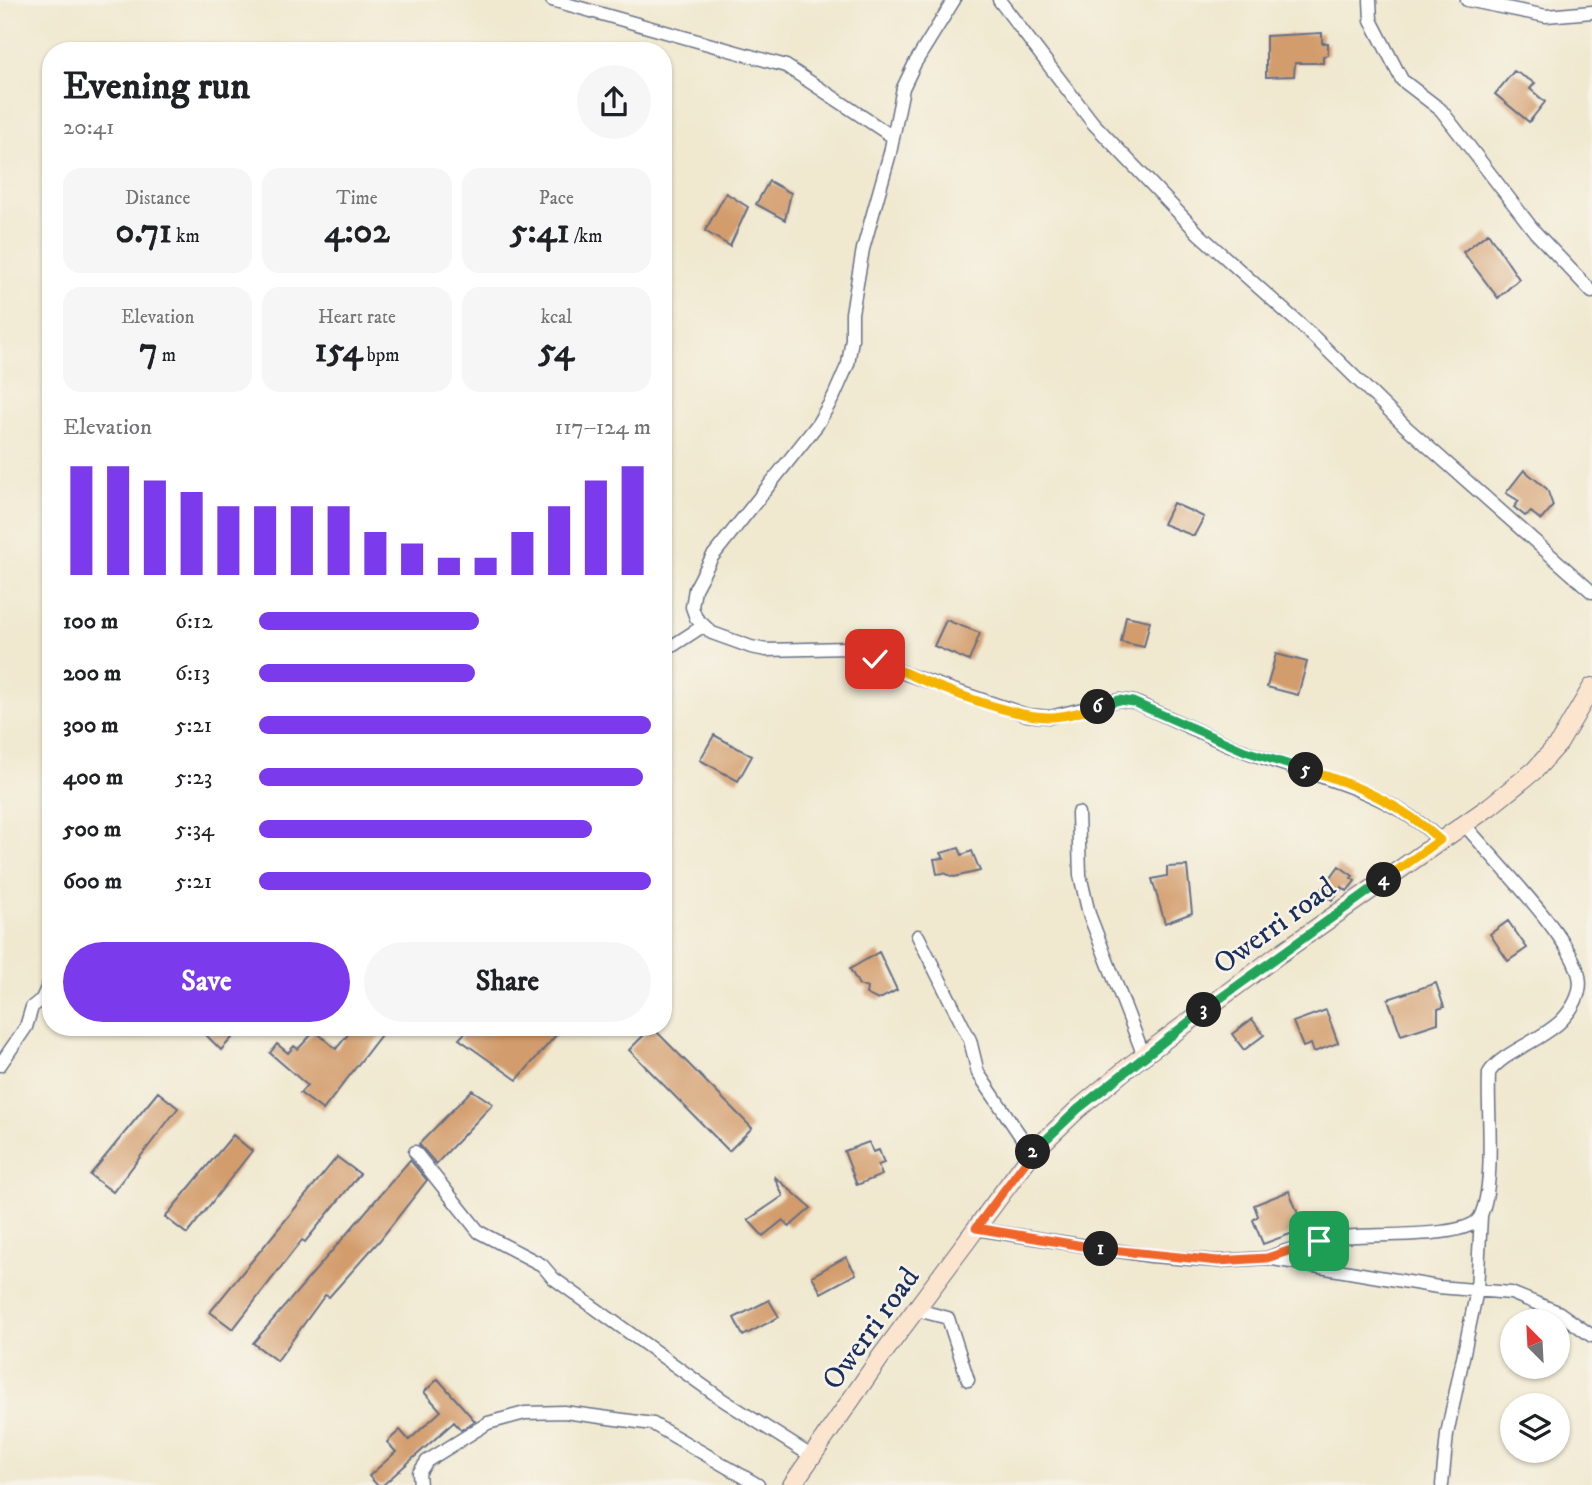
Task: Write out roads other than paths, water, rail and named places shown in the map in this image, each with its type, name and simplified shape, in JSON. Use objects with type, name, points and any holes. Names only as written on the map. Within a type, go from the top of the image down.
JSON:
[{"type":"main road","name":"Owerri road","points":[[792,1485],[1032,1153],[1078,1109],[1144,1056],[1535,770],[1559,743],[1590,698]]},
{"type":"street","points":[[552,0],[786,66],[893,137]]},
{"type":"street","points":[[954,0],[915,63],[903,88],[861,258],[848,364],[817,425],[712,557],[695,589],[692,607],[703,626],[727,639],[766,650],[848,648],[906,674],[1027,715],[1050,717],[1119,700],[1133,702],[1245,751],[1356,787],[1398,807],[1440,840]]},
{"type":"street","points":[[999,0],[1093,123],[1199,234],[1314,337],[1406,427],[1505,512],[1592,592]]},
{"type":"street","points":[[1370,0],[1371,20],[1402,80],[1441,110],[1535,232],[1592,292]]},
{"type":"street","points":[[1467,0],[1546,16],[1592,12]]},
{"type":"street","points":[[672,646],[703,626]]},
{"type":"street","points":[[1078,813],[1080,875],[1089,914],[1144,1056]]},
{"type":"street","points":[[1442,1485],[1447,1434],[1477,1290],[1481,1216],[1486,1194],[1489,1073],[1501,1059],[1550,1032],[1564,1018],[1578,995],[1579,974],[1570,953],[1532,903],[1464,824]]},
{"type":"street","points":[[918,936],[970,1040],[978,1073],[1032,1153]]},
{"type":"street","points":[[0,1065],[26,1027],[32,1007],[42,999]]},
{"type":"street","points":[[415,1152],[479,1231],[542,1265],[553,1278],[723,1400],[813,1457]]},
{"type":"street","points":[[1267,1258],[1291,1248],[1348,1236],[1450,1232],[1476,1223],[1481,1216]]},
{"type":"street","points":[[976,1228],[1151,1256],[1218,1261],[1267,1258],[1438,1287],[1511,1293],[1558,1312],[1592,1336]]},
{"type":"street","points":[[916,1310],[948,1318],[968,1380]]},
{"type":"street","points":[[420,1485],[419,1473],[427,1461],[488,1423],[525,1413],[564,1412],[653,1424],[758,1485]]}]
